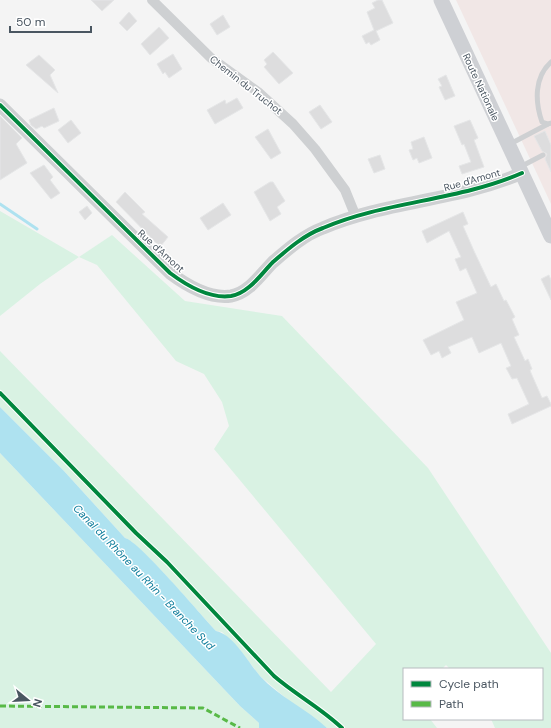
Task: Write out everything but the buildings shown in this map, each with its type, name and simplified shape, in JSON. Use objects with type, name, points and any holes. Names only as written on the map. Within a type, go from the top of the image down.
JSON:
[{"type":"main road","name":"Route Nationale","points":[[441,0],[551,236]]},
{"type":"street","name":"Chemin du Truchot","points":[[152,0],[210,58],[258,92],[293,124],[315,149],[345,190],[356,217]]},
{"type":"street","name":"Rue d'Amont","points":[[0,105],[164,268],[188,285],[212,294],[230,296],[242,292],[273,262],[309,235],[323,228],[356,217],[454,194],[520,170]]},
{"type":"lane","points":[[549,124],[542,122],[538,112],[536,92],[542,74],[551,62]]},
{"type":"lane","points":[[508,145],[549,124]]},
{"type":"lane","points":[[520,170],[543,155]]},
{"type":"shaded area","points":[[456,0],[551,0],[551,204],[539,178]]},
{"type":"green space","points":[[0,211],[79,257],[40,284],[0,316]]},
{"type":"green space","points":[[112,235],[185,301],[282,316],[428,468],[551,653],[551,728],[495,728],[491,720],[543,720],[543,668],[449,668],[446,665],[443,668],[403,668],[403,720],[431,720],[437,728],[327,728],[294,705],[260,676],[239,649],[222,632],[216,631],[156,565],[132,542],[125,538],[64,471],[0,407],[0,351],[331,692],[376,644],[214,449],[229,426],[222,402],[204,374],[176,361],[97,265],[79,257]]},
{"type":"green space","points":[[0,453],[240,706],[259,723],[259,728],[0,728]]},
{"type":"water","name":"Canal du Rhône au Rhin - Branche Sud","points":[[0,407],[64,471],[125,538],[132,542],[156,565],[216,631],[228,637],[240,649],[260,676],[284,697],[327,728],[259,728],[259,723],[240,706],[0,453]]},
{"type":"waterway","points":[[0,204],[37,229]]},
{"type":"marked path","points":[[0,706],[203,708],[240,728]]},
{"type":"cycle path","points":[[0,105],[170,273],[199,290],[215,295],[231,296],[243,291],[290,247],[309,234],[323,228],[372,212],[473,190],[522,173]]},
{"type":"cycle path","points":[[0,393],[136,533],[167,562],[274,676],[326,714],[342,728]]}]
